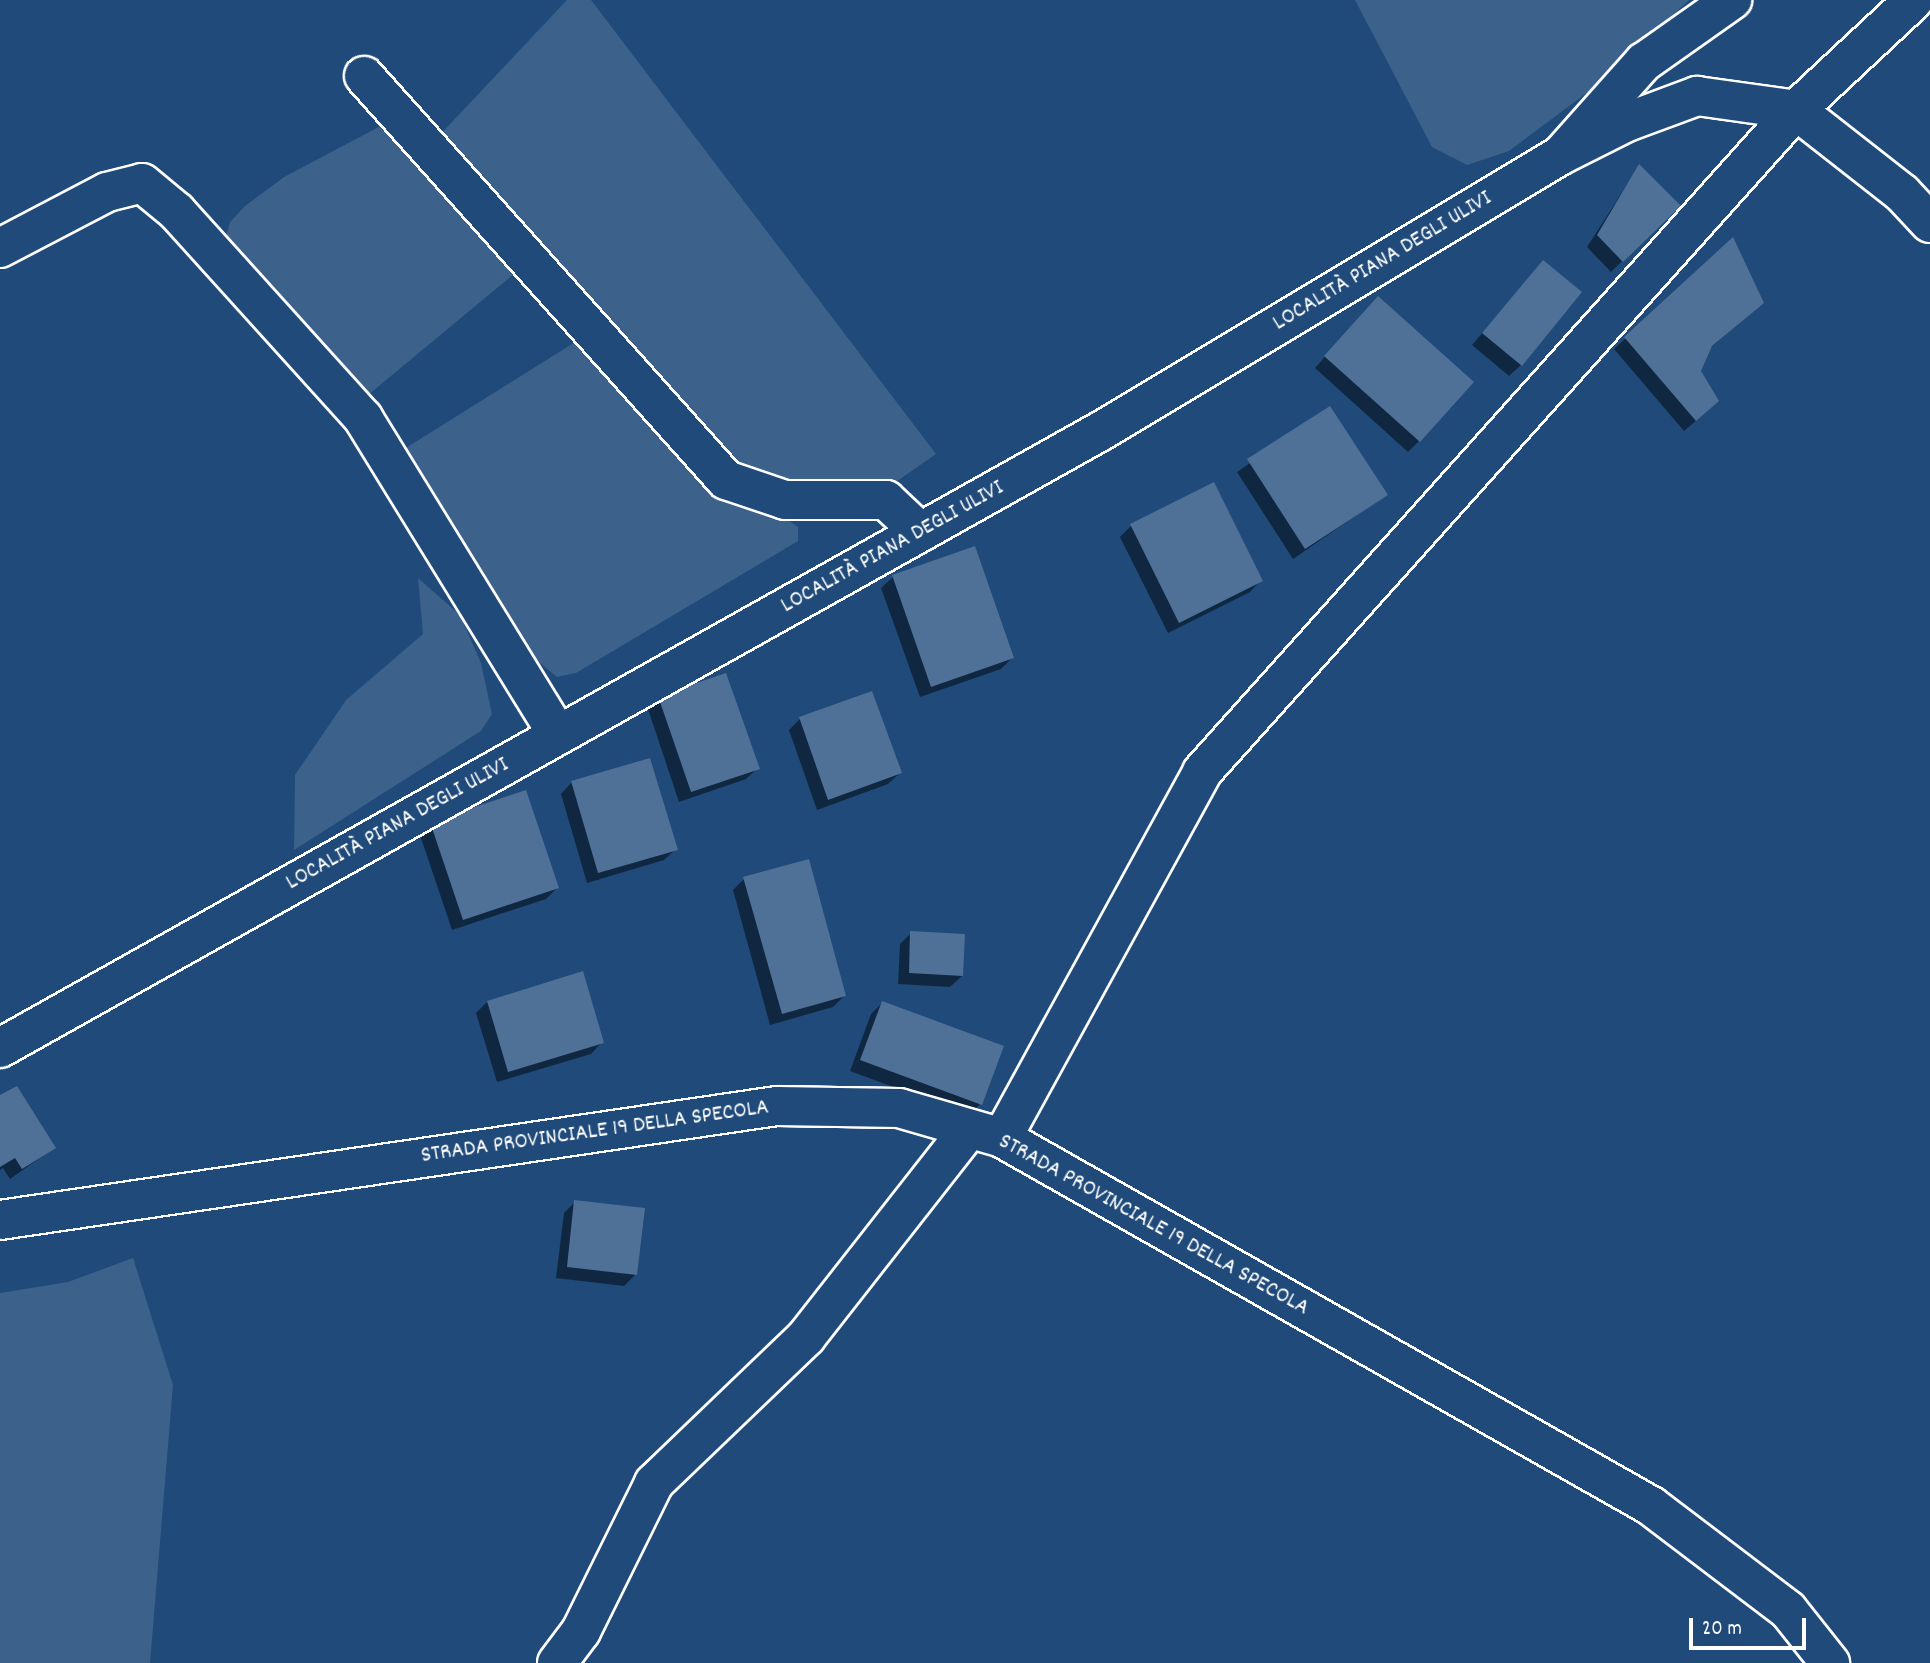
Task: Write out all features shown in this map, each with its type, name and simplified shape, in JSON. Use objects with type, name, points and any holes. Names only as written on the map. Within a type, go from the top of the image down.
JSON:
[{"type":"main road","points":[[1561,155],[1644,62],[1732,0]]},
{"type":"main road","points":[[557,1663],[581,1631],[653,1483],[806,1337],[986,1134],[1202,772],[1796,110],[1914,0]]},
{"type":"main road","points":[[364,76],[726,480],[785,500],[886,500],[920,532]]},
{"type":"main road","name":"LOCALITÀ PIANA DEGLI ULIVI","points":[[0,1048],[1101,431],[1561,155],[1627,122],[1697,96],[1796,110]]},
{"type":"main road","points":[[1796,110],[1902,194],[1930,223]]},
{"type":"main road","points":[[0,248],[107,192],[142,183],[177,212],[363,418],[558,735]]},
{"type":"main road","name":"STRADA PROVINCIALE 19 DELLA SPECOLA","points":[[0,1220],[777,1106],[899,1108],[986,1134],[1651,1506],[1788,1610],[1830,1663]]},
{"type":"shaded area","points":[[567,0],[591,0],[936,454],[890,486],[748,492],[798,527],[798,541],[576,673],[557,677],[528,653],[401,451],[580,339],[520,269],[362,400],[225,241],[230,222],[245,206],[284,177],[392,120],[434,141]]},
{"type":"shaded area","points":[[1355,0],[1689,0],[1604,80],[1509,151],[1467,165],[1432,147]]},
{"type":"shaded area","points":[[418,578],[460,615],[481,663],[492,714],[481,731],[294,850],[295,775],[346,700],[423,634]]},
{"type":"shaded area","points":[[133,1258],[173,1385],[150,1663],[0,1663],[0,1293],[68,1282]]},
{"type":"building","points":[[1639,164],[1681,206],[1623,262],[1597,235]]},
{"type":"building","points":[[1733,237],[1764,303],[1712,346],[1701,371],[1719,401],[1696,421],[1624,337]]},
{"type":"building","points":[[1543,260],[1582,292],[1522,366],[1482,333]]},
{"type":"building","points":[[1378,296],[1474,382],[1420,442],[1324,356]]},
{"type":"building","points":[[1330,406],[1388,495],[1305,549],[1247,459]]},
{"type":"building","points":[[1214,482],[1263,581],[1179,623],[1130,524]]},
{"type":"building","points":[[975,546],[1014,658],[931,687],[892,575]]},
{"type":"building","points":[[726,673],[760,769],[691,792],[658,696]]},
{"type":"building","points":[[872,691],[902,773],[828,800],[799,717]]},
{"type":"building","points":[[650,758],[678,850],[598,873],[571,781]]},
{"type":"building","points":[[526,790],[559,888],[463,920],[430,822]]},
{"type":"building","points":[[809,859],[846,996],[782,1014],[743,877]]},
{"type":"building","points":[[910,931],[965,934],[963,976],[909,973]]},
{"type":"building","points":[[583,971],[604,1043],[508,1072],[487,1001]]},
{"type":"building","points":[[882,1001],[1004,1046],[982,1105],[860,1060]]},
{"type":"building","points":[[17,1086],[56,1148],[22,1169],[15,1158],[0,1167],[0,1095]]},
{"type":"building","points":[[574,1200],[645,1208],[637,1275],[567,1267]]}]
